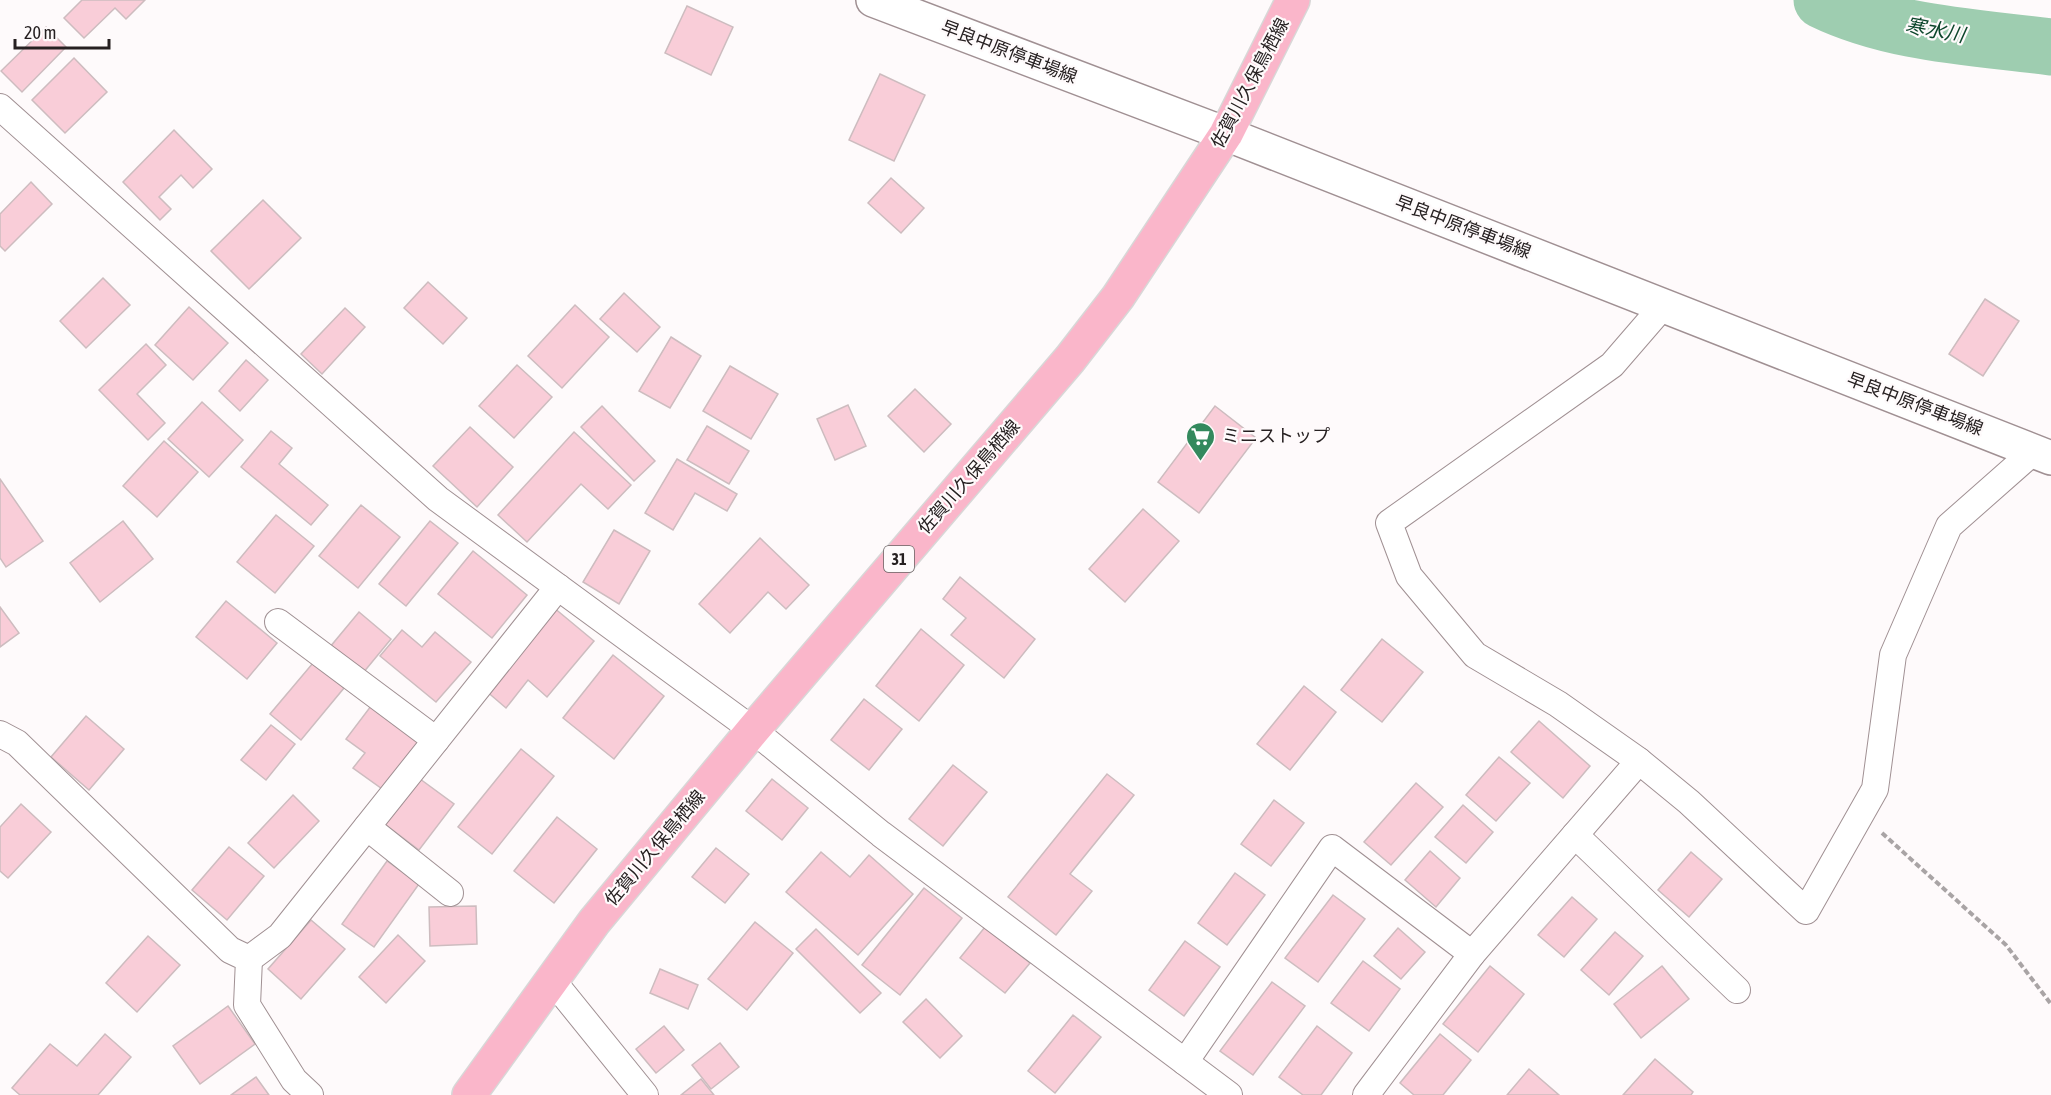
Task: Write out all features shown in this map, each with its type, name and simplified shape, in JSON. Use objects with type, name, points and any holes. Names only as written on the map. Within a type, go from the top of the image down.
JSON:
[{"type":"main road","name":"早良中原停車場線","points":[[873,0],[1226,134],[2042,454]]},
{"type":"main road","name":"佐賀川久保鳥栖線","points":[[469,1095],[594,922],[753,730],[1070,359],[1118,297],[1226,134],[1293,0]]},
{"type":"street","points":[[0,107],[438,499],[753,730],[881,834],[1229,1095]]},
{"type":"street","points":[[1663,306],[1612,365],[1389,523],[1408,576],[1475,655],[1558,704],[1639,761],[1689,802],[1806,911],[1875,789],[1893,655],[1949,526],[2042,454]]},
{"type":"street","points":[[249,959],[280,936],[558,587]]},
{"type":"street","points":[[278,622],[436,740]]},
{"type":"street","points":[[0,734],[17,743],[230,950],[249,959]]},
{"type":"street","points":[[1366,1095],[1473,954],[1639,761]]},
{"type":"street","points":[[367,827],[450,893]]},
{"type":"street","points":[[1575,835],[1737,990]]},
{"type":"street","points":[[1185,1062],[1332,848],[1473,954]]},
{"type":"street","points":[[249,959],[247,1005],[294,1080],[310,1095]]},
{"type":"street","points":[[552,980],[645,1095]]},
{"type":"path","points":[[1861,814],[2006,945],[2051,1004]]},
{"type":"building","points":[[82,0],[145,0],[126,19],[115,8],[84,38],[64,18]]},
{"type":"building","points":[[687,6],[733,27],[711,75],[665,53]]},
{"type":"building","points":[[46,27],[66,47],[22,92],[1,71]]},
{"type":"building","points":[[74,58],[107,92],[65,133],[32,100]]},
{"type":"building","points":[[880,74],[925,95],[894,161],[849,140]]},
{"type":"building","points":[[174,130],[212,169],[193,188],[181,175],[159,197],[171,209],[160,220],[123,182]]},
{"type":"building","points":[[891,178],[924,208],[901,233],[868,203]]},
{"type":"building","points":[[31,182],[52,204],[5,251],[0,246],[0,214]]},
{"type":"building","points":[[263,200],[301,238],[249,289],[211,251]]},
{"type":"building","points":[[103,278],[130,305],[86,348],[60,321]]},
{"type":"building","points":[[428,282],[467,318],[443,344],[404,308]]},
{"type":"building","points":[[624,293],[660,327],[637,352],[600,319]]},
{"type":"building","points":[[1985,299],[2019,321],[1983,376],[1949,354]]},
{"type":"building","points":[[575,305],[609,337],[562,388],[528,356]]},
{"type":"building","points":[[189,307],[228,343],[193,380],[155,345]]},
{"type":"building","points":[[345,308],[365,327],[322,374],[301,354]]},
{"type":"building","points":[[671,337],[701,356],[670,408],[639,391]]},
{"type":"building","points":[[146,344],[166,365],[137,394],[165,423],[148,440],[99,390]]},
{"type":"building","points":[[246,360],[268,380],[240,411],[219,391]]},
{"type":"building","points":[[517,365],[552,397],[514,438],[479,406]]},
{"type":"building","points":[[730,366],[778,394],[751,439],[703,411]]},
{"type":"building","points":[[915,389],[951,424],[924,452],[888,416]]},
{"type":"building","points":[[202,402],[243,440],[209,477],[168,439]]},
{"type":"building","points":[[848,405],[866,446],[835,460],[817,419]]},
{"type":"building","points":[[602,406],[655,461],[634,481],[581,427]]},
{"type":"building","points":[[1215,406],[1256,438],[1199,513],[1158,482]]},
{"type":"building","points":[[707,426],[749,451],[729,484],[687,460]]},
{"type":"building","points":[[470,427],[513,467],[477,507],[433,466]]},
{"type":"building","points":[[271,431],[292,448],[279,464],[328,505],[311,525],[241,467]]},
{"type":"building","points":[[574,432],[631,485],[608,509],[581,484],[527,542],[498,515]]},
{"type":"building","points":[[164,441],[198,472],[157,517],[123,486]]},
{"type":"building","points":[[677,459],[737,494],[727,511],[695,493],[673,530],[645,513]]},
{"type":"building","points":[[0,479],[43,541],[6,567],[0,558]]},
{"type":"building","points":[[361,505],[400,537],[358,588],[319,556]]},
{"type":"building","points":[[1143,509],[1179,541],[1125,602],[1089,569]]},
{"type":"building","points":[[276,515],[314,546],[275,593],[237,562]]},
{"type":"building","points":[[123,521],[153,559],[100,602],[70,563]]},
{"type":"building","points":[[430,521],[458,543],[406,606],[379,584]]},
{"type":"building","points":[[614,530],[650,551],[619,604],[583,582]]},
{"type":"building","points":[[760,538],[809,585],[786,609],[768,592],[730,633],[699,604]]},
{"type":"building","points":[[473,551],[527,595],[492,638],[438,594]]},
{"type":"building","points":[[960,577],[1035,639],[1004,678],[951,635],[966,618],[943,599]]},
{"type":"building","points":[[226,601],[277,643],[247,679],[196,637]]},
{"type":"building","points":[[0,607],[19,633],[0,647]]},
{"type":"building","points":[[553,607],[594,641],[547,697],[528,680],[506,708],[485,690]]},
{"type":"building","points":[[359,612],[391,639],[363,673],[330,647]]},
{"type":"building","points":[[921,629],[964,665],[919,721],[876,686]]},
{"type":"building","points":[[402,630],[422,647],[435,632],[471,662],[436,702],[380,656]]},
{"type":"building","points":[[1382,639],[1423,672],[1382,722],[1341,690]]},
{"type":"building","points":[[613,655],[664,696],[614,759],[563,718]]},
{"type":"building","points":[[313,663],[344,688],[301,740],[270,714]]},
{"type":"building","points":[[1304,686],[1336,712],[1290,770],[1257,744]]},
{"type":"building","points":[[864,699],[902,729],[869,770],[831,740]]},
{"type":"building","points":[[371,706],[421,742],[385,791],[353,768],[365,753],[346,739]]},
{"type":"building","points":[[86,716],[124,749],[89,790],[51,757]]},
{"type":"building","points":[[1539,721],[1590,766],[1563,798],[1511,752]]},
{"type":"building","points":[[271,725],[295,744],[266,780],[241,760]]},
{"type":"building","points":[[521,749],[554,776],[492,854],[458,827]]},
{"type":"building","points":[[1499,757],[1530,783],[1496,821],[1466,795]]},
{"type":"building","points":[[953,765],[987,792],[943,846],[909,819]]},
{"type":"building","points":[[1107,774],[1134,795],[1070,874],[1092,891],[1056,935],[1008,897]]},
{"type":"building","points":[[416,776],[454,804],[419,850],[382,822]]},
{"type":"building","points":[[772,779],[808,808],[782,840],[746,811]]},
{"type":"building","points":[[1416,783],[1443,807],[1391,865],[1364,842]]},
{"type":"building","points":[[293,795],[319,821],[274,868],[248,843]]},
{"type":"building","points":[[1274,800],[1304,823],[1271,866],[1241,844]]},
{"type":"building","points":[[21,804],[51,832],[8,878],[0,871],[0,827]]},
{"type":"building","points":[[1463,805],[1493,832],[1466,863],[1435,837]]},
{"type":"building","points":[[557,817],[597,849],[554,903],[514,871]]},
{"type":"building","points":[[229,847],[264,876],[227,920],[192,890]]},
{"type":"building","points":[[716,848],[749,874],[725,903],[692,877]]},
{"type":"building","points":[[1430,851],[1460,878],[1436,907],[1405,880]]},
{"type":"building","points":[[821,852],[850,877],[869,855],[913,894],[858,955],[786,892]]},
{"type":"building","points":[[1691,852],[1722,879],[1689,917],[1658,890]]},
{"type":"building","points":[[387,861],[419,884],[374,947],[342,924]]},
{"type":"building","points":[[1235,873],[1265,895],[1227,945],[1198,923]]},
{"type":"building","points":[[924,888],[962,918],[900,995],[862,965]]},
{"type":"building","points":[[1333,895],[1365,919],[1318,982],[1285,958]]},
{"type":"building","points":[[1572,897],[1597,919],[1564,957],[1538,935]]},
{"type":"building","points":[[476,906],[477,944],[430,946],[429,907]]},
{"type":"building","points":[[311,920],[345,949],[301,999],[268,969]]},
{"type":"building","points":[[755,922],[793,953],[747,1010],[708,979]]},
{"type":"building","points":[[985,927],[1030,963],[1005,993],[960,958]]},
{"type":"building","points":[[1398,928],[1425,952],[1401,979],[1374,956]]},
{"type":"building","points":[[816,929],[881,993],[860,1013],[796,949]]},
{"type":"building","points":[[1615,932],[1643,956],[1609,995],[1581,970]]},
{"type":"building","points":[[398,935],[425,961],[386,1003],[359,977]]},
{"type":"building","points":[[148,936],[180,965],[137,1012],[106,983]]},
{"type":"building","points":[[1185,941],[1220,967],[1184,1016],[1149,990]]},
{"type":"building","points":[[1363,961],[1400,989],[1369,1031],[1331,1003]]},
{"type":"building","points":[[1490,966],[1524,994],[1478,1052],[1443,1024]]},
{"type":"building","points":[[1662,966],[1689,999],[1641,1038],[1614,1004]]},
{"type":"building","points":[[660,969],[698,985],[688,1009],[650,993]]},
{"type":"building","points":[[1272,982],[1305,1006],[1253,1075],[1220,1051]]},
{"type":"building","points":[[926,999],[962,1036],[940,1058],[903,1022]]},
{"type":"building","points":[[228,1006],[255,1044],[200,1084],[173,1046]]},
{"type":"building","points":[[1073,1015],[1101,1037],[1055,1093],[1028,1071]]},
{"type":"building","points":[[664,1026],[684,1050],[656,1073],[636,1049]]},
{"type":"building","points":[[1317,1026],[1352,1053],[1321,1095],[1303,1095],[1279,1077]]},
{"type":"building","points":[[105,1034],[131,1057],[98,1095],[20,1095],[12,1088],[50,1044],[77,1066]]},
{"type":"building","points":[[1440,1034],[1471,1060],[1443,1095],[1414,1095],[1400,1083]]},
{"type":"building","points":[[720,1043],[739,1067],[711,1089],[692,1065]]},
{"type":"building","points":[[1655,1059],[1693,1092],[1691,1095],[1623,1095]]},
{"type":"building","points":[[1529,1069],[1559,1095],[1507,1095]]},
{"type":"building","points":[[256,1077],[269,1095],[231,1095]]},
{"type":"building","points":[[701,1079],[714,1095],[681,1095]]},
{"type":"waterway","name":"寒水川","points":[[1822,0],[1849,11],[1905,27],[1964,37],[2051,47]]},
{"type":"place","name":"ミニストップ","points":[[1201,462]]}]
